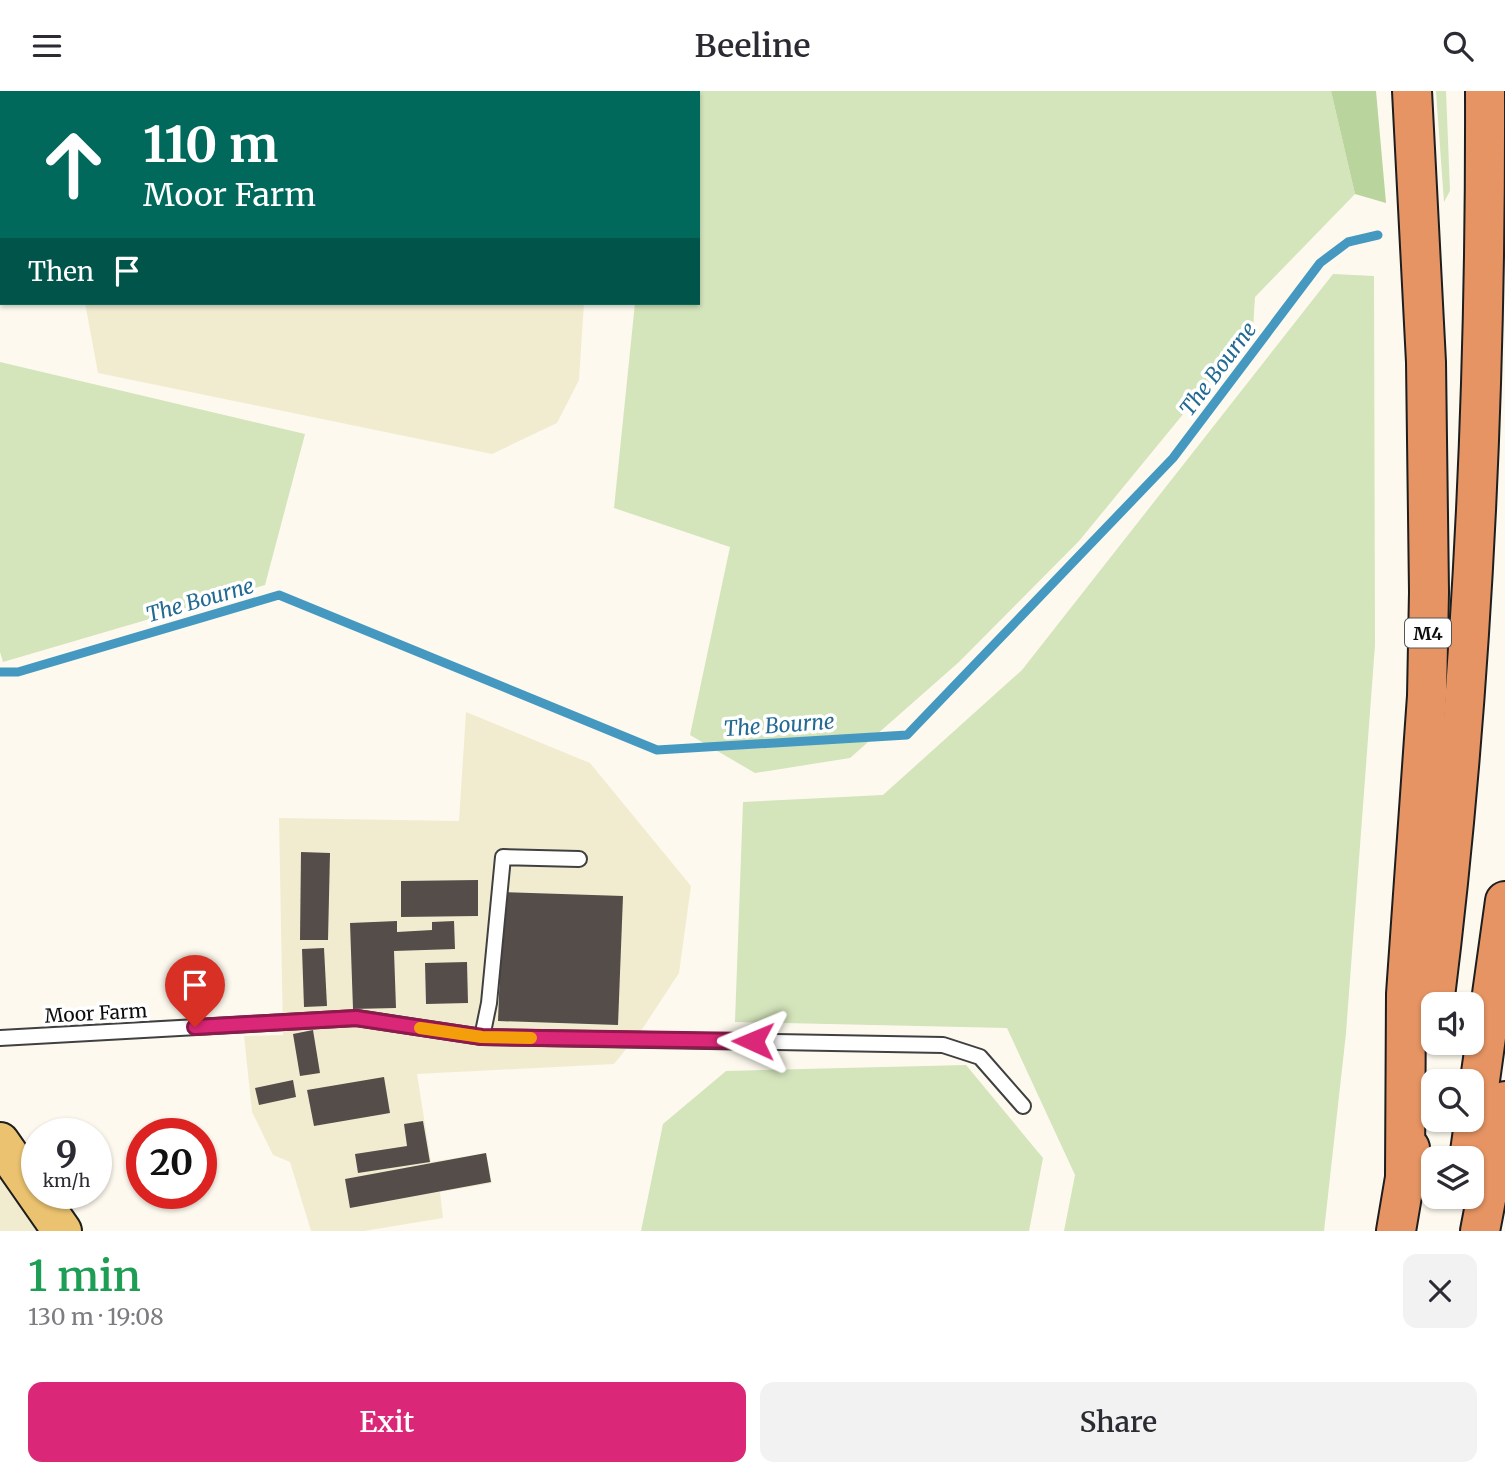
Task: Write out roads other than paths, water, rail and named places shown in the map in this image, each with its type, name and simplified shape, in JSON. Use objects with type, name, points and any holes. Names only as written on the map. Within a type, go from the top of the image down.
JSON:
[{"type":"highway","name":"M4","points":[[1405,1175],[1406,994],[1427,696],[1429,592],[1426,362],[1412,91]]},
{"type":"highway","name":"M4","points":[[1435,992],[1454,812],[1472,567],[1484,321],[1485,91]]},
{"type":"highway","points":[[1471,1146],[1505,901]]},
{"type":"highway","name":"M4","points":[[1396,1231],[1426,1055]]},
{"type":"highway","points":[[1480,1231],[1505,1101]]},
{"type":"highway","points":[[1457,1231],[1460,1209]]},
{"type":"main road","points":[[0,1142],[62,1231]]},
{"type":"lane","points":[[482,1037],[489,1003],[503,857],[579,859]]},
{"type":"lane","name":"Moor Farm","points":[[0,1038],[356,1018],[482,1037],[943,1045],[980,1057],[1023,1107]]},
{"type":"waterway","name":"The Bourne","points":[[0,672],[18,672],[279,595],[657,750],[907,735],[1173,458],[1320,263],[1348,242],[1378,235]]}]
